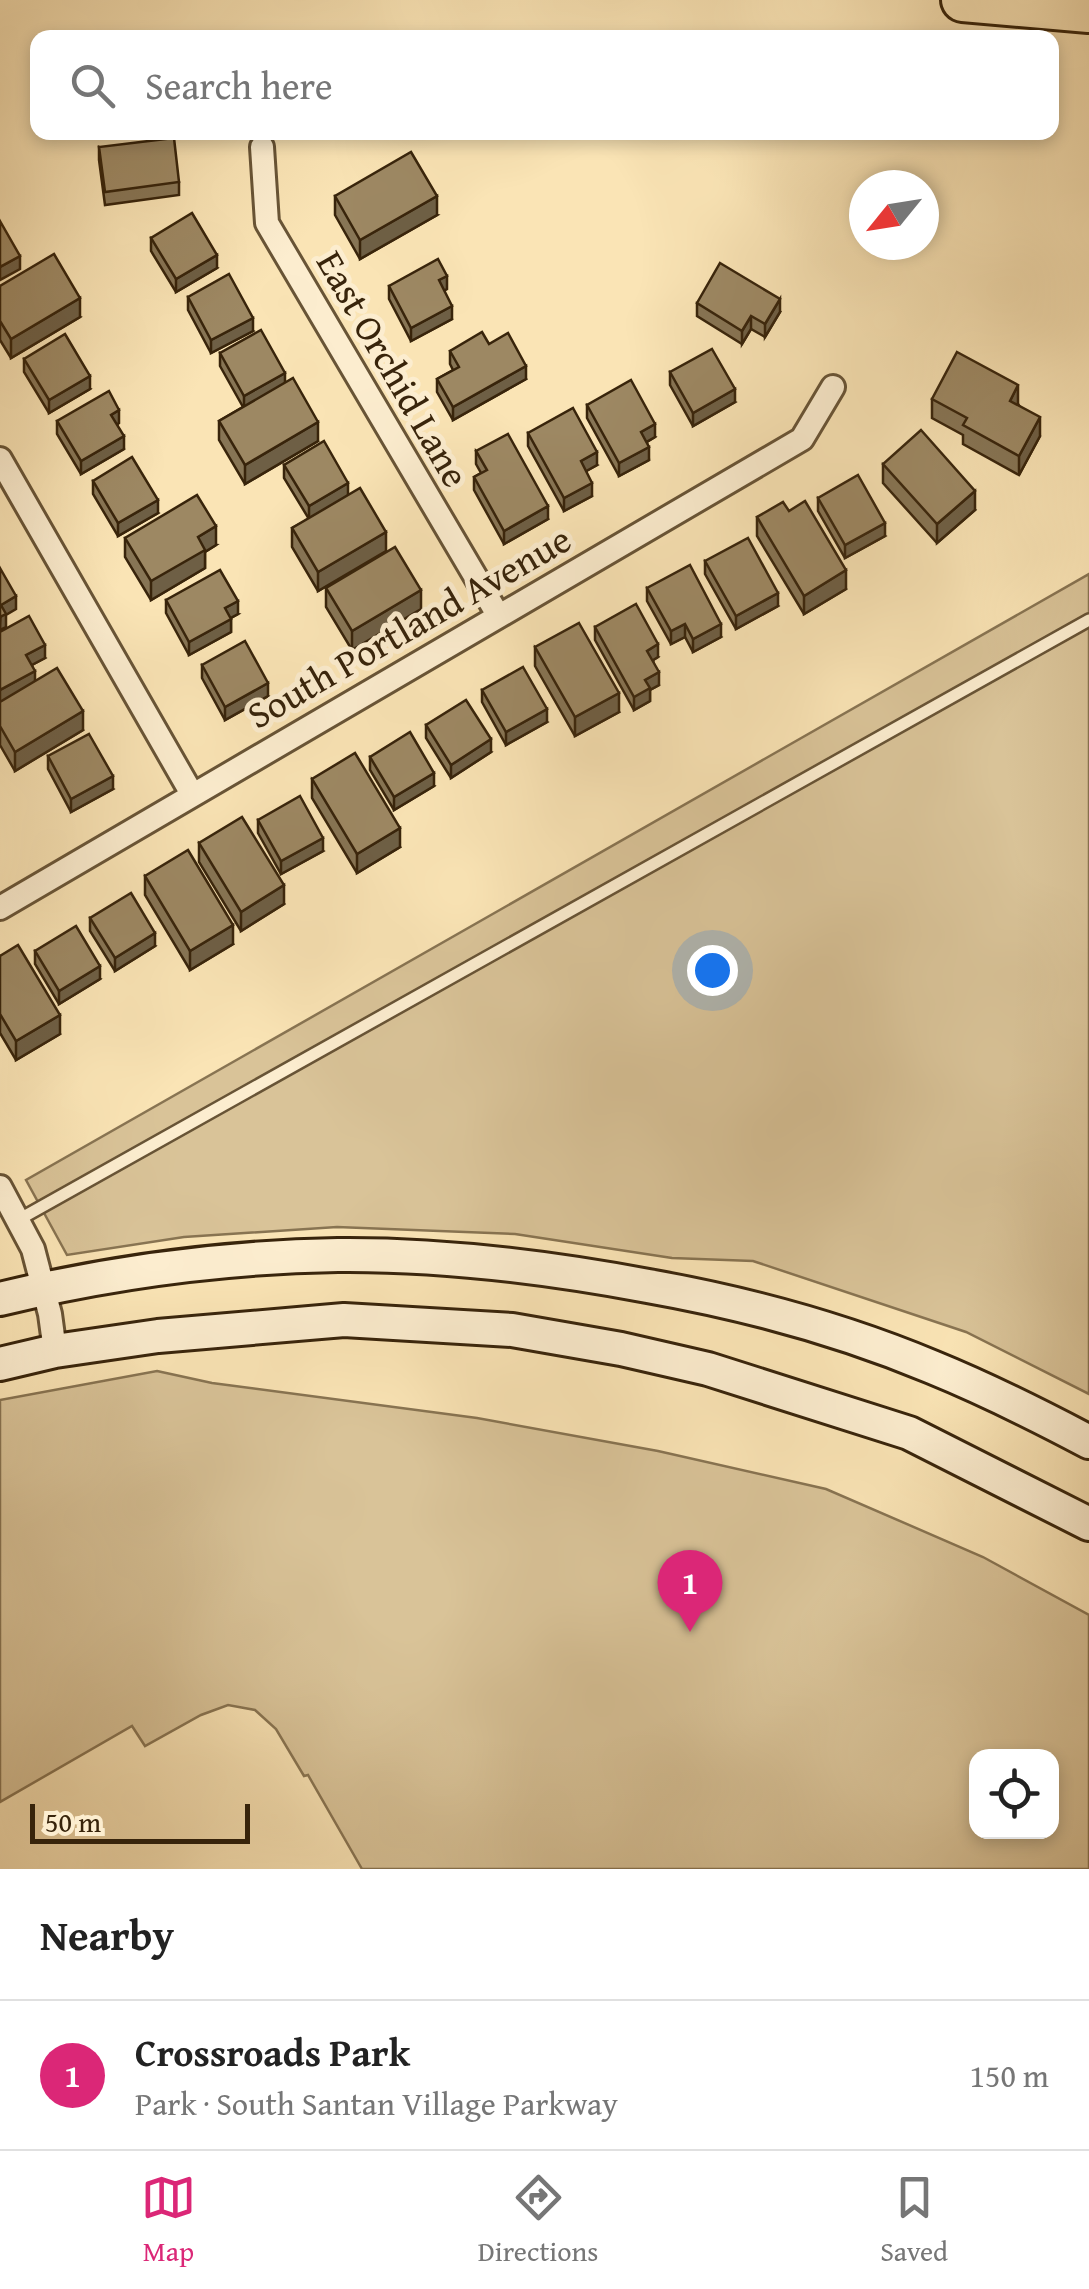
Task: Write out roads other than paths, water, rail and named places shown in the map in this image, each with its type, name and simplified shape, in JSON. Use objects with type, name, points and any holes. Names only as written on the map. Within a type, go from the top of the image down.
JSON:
[{"type":"highway","points":[[963,0],[1089,11]]},
{"type":"main road","points":[[0,1298],[134,1272],[206,1263],[340,1255],[432,1259],[588,1275],[701,1296],[839,1334],[930,1366],[1089,1442]]},
{"type":"main road","points":[[0,1364],[55,1351],[158,1336],[344,1320],[512,1330],[708,1368],[908,1433],[1089,1524]]},
{"type":"street","name":"East Orchid Lane","points":[[262,147],[267,223],[498,615]]},
{"type":"street","name":"South Portland Avenue","points":[[0,908],[802,439],[834,387]]},
{"type":"street","points":[[0,460],[192,794]]},
{"type":"street","points":[[0,1187],[33,1249],[55,1351]]},
{"type":"lane","points":[[18,1220],[1089,620]]},
{"type":"place","name":"Crossroads Park","points":[[690,1632]]}]
